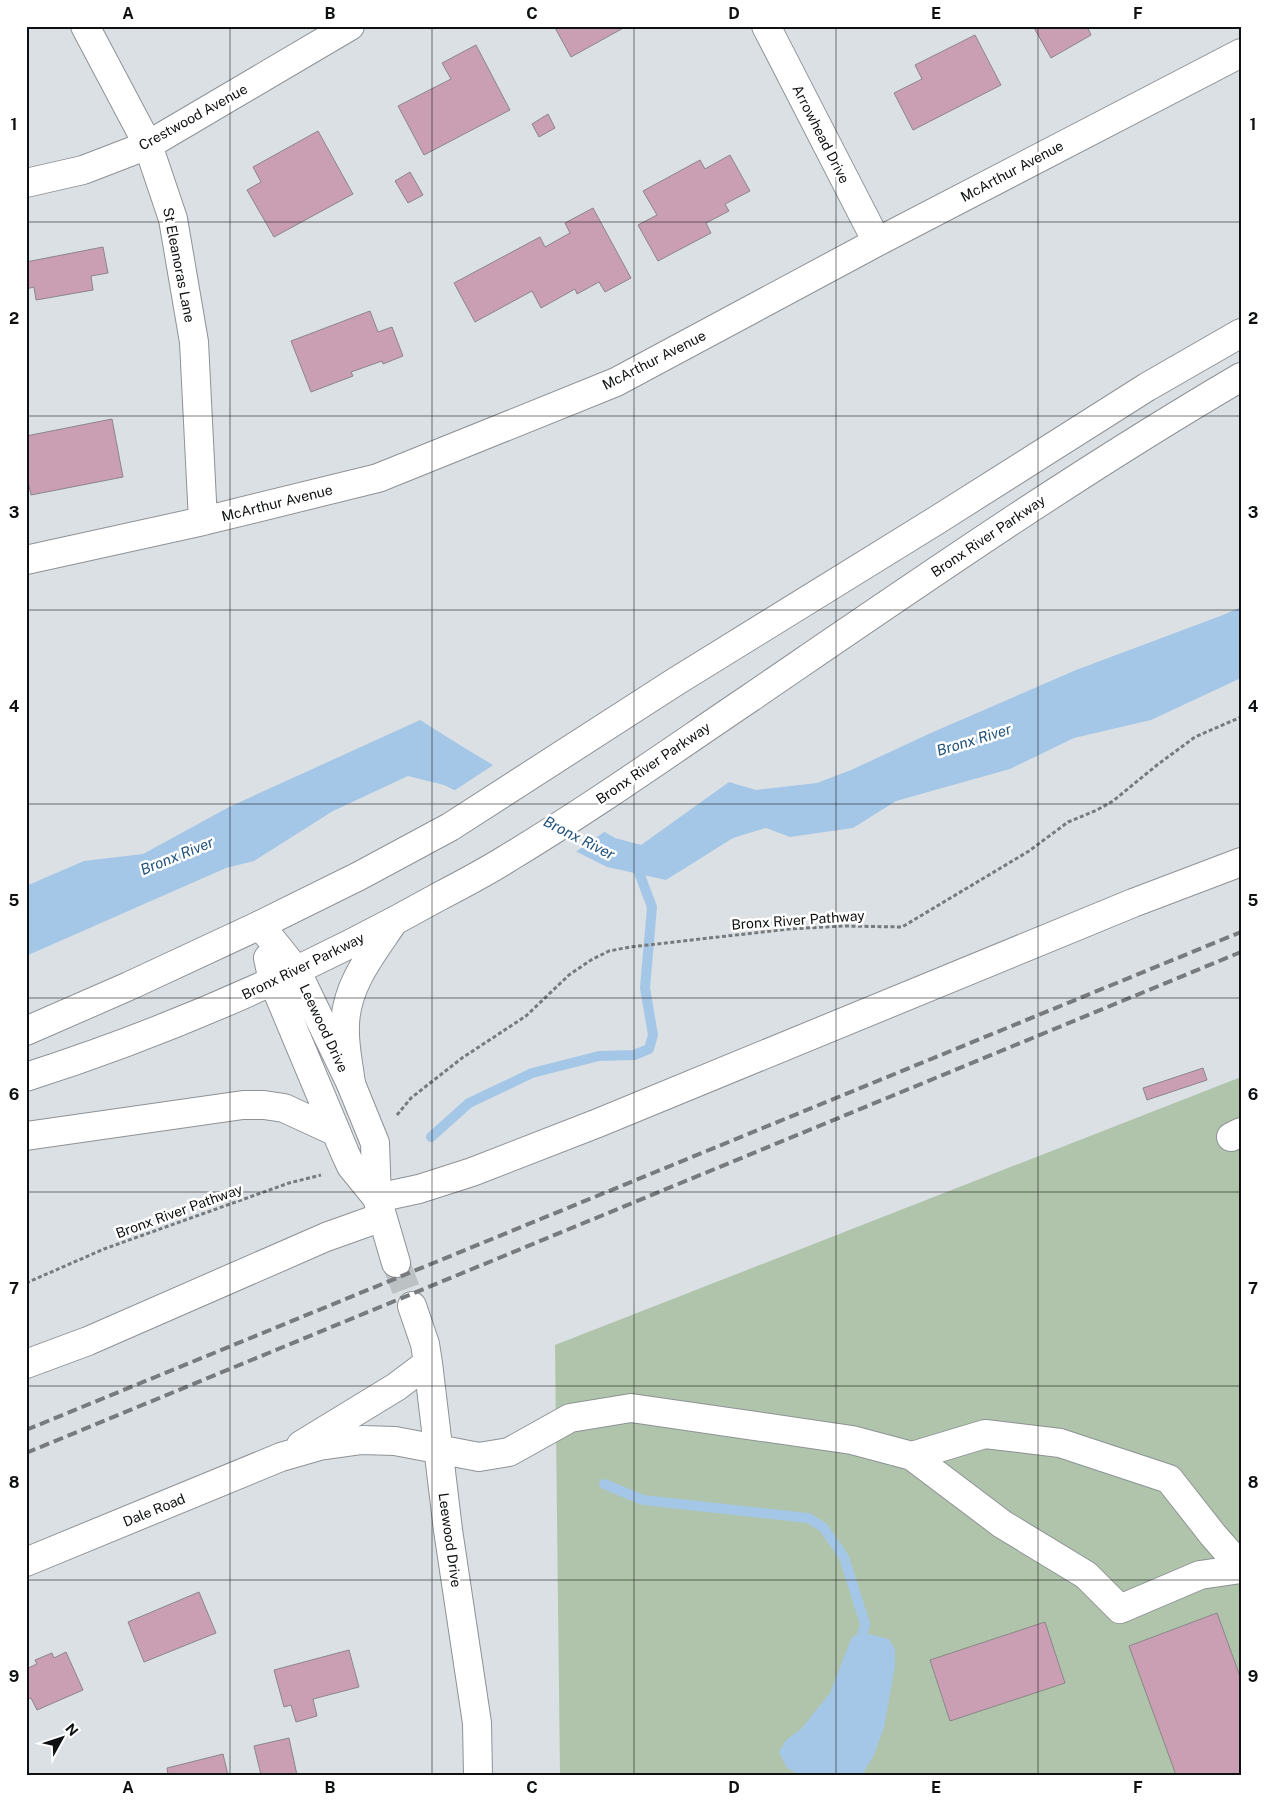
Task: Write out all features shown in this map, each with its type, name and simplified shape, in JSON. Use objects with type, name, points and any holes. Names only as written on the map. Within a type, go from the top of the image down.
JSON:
[{"type":"main road","name":"St Eleanoras Lane","points":[[85,26],[148,145],[173,219],[194,342],[203,521]]},
{"type":"main road","name":"Crestwood Avenue","points":[[26,183],[83,170],[148,145],[350,26]]},
{"type":"main road","name":"Arrowhead Drive","points":[[766,26],[877,242]]},
{"type":"main road","name":"McArthur Avenue","points":[[26,560],[203,521],[378,478],[616,382],[877,242],[1241,53]]},
{"type":"main road","points":[[26,1031],[129,986],[260,925],[358,876],[450,826],[538,772],[714,657],[938,520],[1147,387],[1241,333]]},
{"type":"main road","name":"Bronx River Parkway","points":[[26,1077],[108,1050],[222,1005],[341,950],[507,859],[593,804],[1070,481],[1177,414],[1241,377]]},
{"type":"main road","points":[[26,1364],[88,1341],[326,1237],[379,1207],[419,1189],[472,1172],[589,1126],[1133,903],[1241,862]]},
{"type":"main road","points":[[350,1084],[344,1028],[350,997],[363,968],[394,922]]},
{"type":"main road","name":"Leewood Drive","points":[[260,925],[285,976],[350,1084],[375,1143],[379,1207],[396,1263]]},
{"type":"main road","name":"Leewood Drive","points":[[285,976],[336,1132],[351,1166],[379,1207]]},
{"type":"main road","points":[[26,1136],[243,1104],[284,1108],[336,1132]]},
{"type":"main road","name":"Leewood Drive","points":[[412,1306],[428,1363],[448,1530],[477,1723],[478,1775]]},
{"type":"main road","name":"Dale Road","points":[[282,1457],[396,1387],[428,1363]]},
{"type":"main road","name":"Dale Road","points":[[26,1562],[282,1457],[319,1446],[362,1440],[395,1442],[479,1457],[508,1452],[570,1418],[631,1408],[852,1440],[912,1456]]},
{"type":"main road","points":[[912,1456],[985,1434],[1060,1443],[1169,1480],[1241,1568]]},
{"type":"main road","points":[[912,1456],[1002,1524],[1086,1576],[1120,1609],[1200,1575],[1241,1568]]},
{"type":"path","name":"Bronx River Pathway","points":[[394,1117],[411,1098],[462,1058],[526,1016],[569,975],[603,954],[630,947],[798,928],[843,926],[902,927],[1029,851],[1068,822],[1113,801],[1195,737],[1241,717]]},
{"type":"path","name":"Bronx River Pathway","points":[[26,1283],[104,1249],[325,1173]]},
{"type":"green space","points":[[1241,1077],[1241,1775],[560,1775],[555,1345]]},
{"type":"water","name":"Bronx River","points":[[1241,607],[1241,678],[1151,720],[1074,738],[1010,769],[896,801],[853,828],[790,837],[766,828],[733,838],[666,880],[607,867],[444,785],[408,776],[333,811],[254,861],[226,868],[26,956],[26,886],[84,861],[143,854],[229,807],[420,720],[615,838],[641,845],[729,782],[756,790],[817,783],[851,770],[1076,670]]},
{"type":"water","points":[[859,1632],[889,1639],[895,1649],[895,1666],[884,1727],[874,1755],[862,1775],[799,1775],[787,1768],[779,1752],[786,1740],[801,1729],[830,1693],[851,1639]]},
{"type":"pier","points":[[495,764],[607,830],[574,853],[452,792]]},
{"type":"building","points":[[554,26],[627,26],[571,57]]},
{"type":"building","points":[[1033,26],[1087,26],[1091,35],[1051,58]]},
{"type":"building","points":[[975,35],[1001,85],[913,130],[894,93],[922,79],[915,65]]},
{"type":"building","points":[[476,45],[510,110],[424,155],[398,106],[451,79],[442,63]]},
{"type":"building","points":[[548,114],[555,128],[539,137],[532,124]]},
{"type":"building","points":[[318,131],[353,194],[274,237],[247,190],[261,182],[253,167]]},
{"type":"building","points":[[730,155],[750,191],[725,204],[729,211],[706,223],[711,233],[658,261],[638,225],[657,215],[643,191],[700,160],[705,169]]},
{"type":"building","points":[[410,172],[423,195],[408,203],[395,181]]},
{"type":"building","points":[[593,208],[631,278],[605,292],[599,282],[577,294],[575,289],[541,308],[532,291],[475,322],[454,283],[540,237],[545,247],[570,233],[565,223]]},
{"type":"building","points":[[103,247],[108,273],[91,276],[93,290],[36,300],[34,287],[26,289],[26,262]]},
{"type":"building","points":[[370,311],[378,332],[392,327],[403,356],[383,364],[382,361],[351,372],[353,376],[311,392],[291,341]]},
{"type":"building","points":[[112,419],[123,477],[31,495],[26,472],[26,436]]},
{"type":"building","points":[[1203,1068],[1207,1080],[1147,1100],[1143,1088]]},
{"type":"building","points":[[199,1592],[216,1633],[144,1662],[128,1622]]},
{"type":"building","points":[[1217,1613],[1241,1679],[1241,1775],[1176,1775],[1129,1646]]},
{"type":"building","points":[[1045,1622],[1065,1683],[950,1721],[930,1660]]},
{"type":"building","points":[[349,1650],[359,1687],[313,1699],[317,1716],[296,1722],[291,1705],[284,1707],[274,1670]]},
{"type":"building","points":[[66,1652],[83,1690],[37,1710],[31,1698],[26,1700],[26,1669],[37,1664],[35,1660],[52,1653],[54,1658]]},
{"type":"building","points":[[289,1738],[297,1775],[261,1775],[254,1746]]},
{"type":"building","points":[[223,1754],[228,1775],[168,1775],[167,1768]]},
{"type":"waterway","points":[[431,1137],[469,1103],[532,1073],[599,1056],[634,1055],[649,1049],[653,1035],[645,988],[652,907],[635,862]]},
{"type":"waterway","points":[[604,1484],[643,1500],[808,1518],[823,1527],[844,1557],[865,1624],[860,1646]]},
{"type":"tunnel","points":[[396,1263],[412,1306]]},
{"type":"railway","points":[[26,1430],[1241,932]]},
{"type":"railway","points":[[26,1453],[1241,952]]}]
